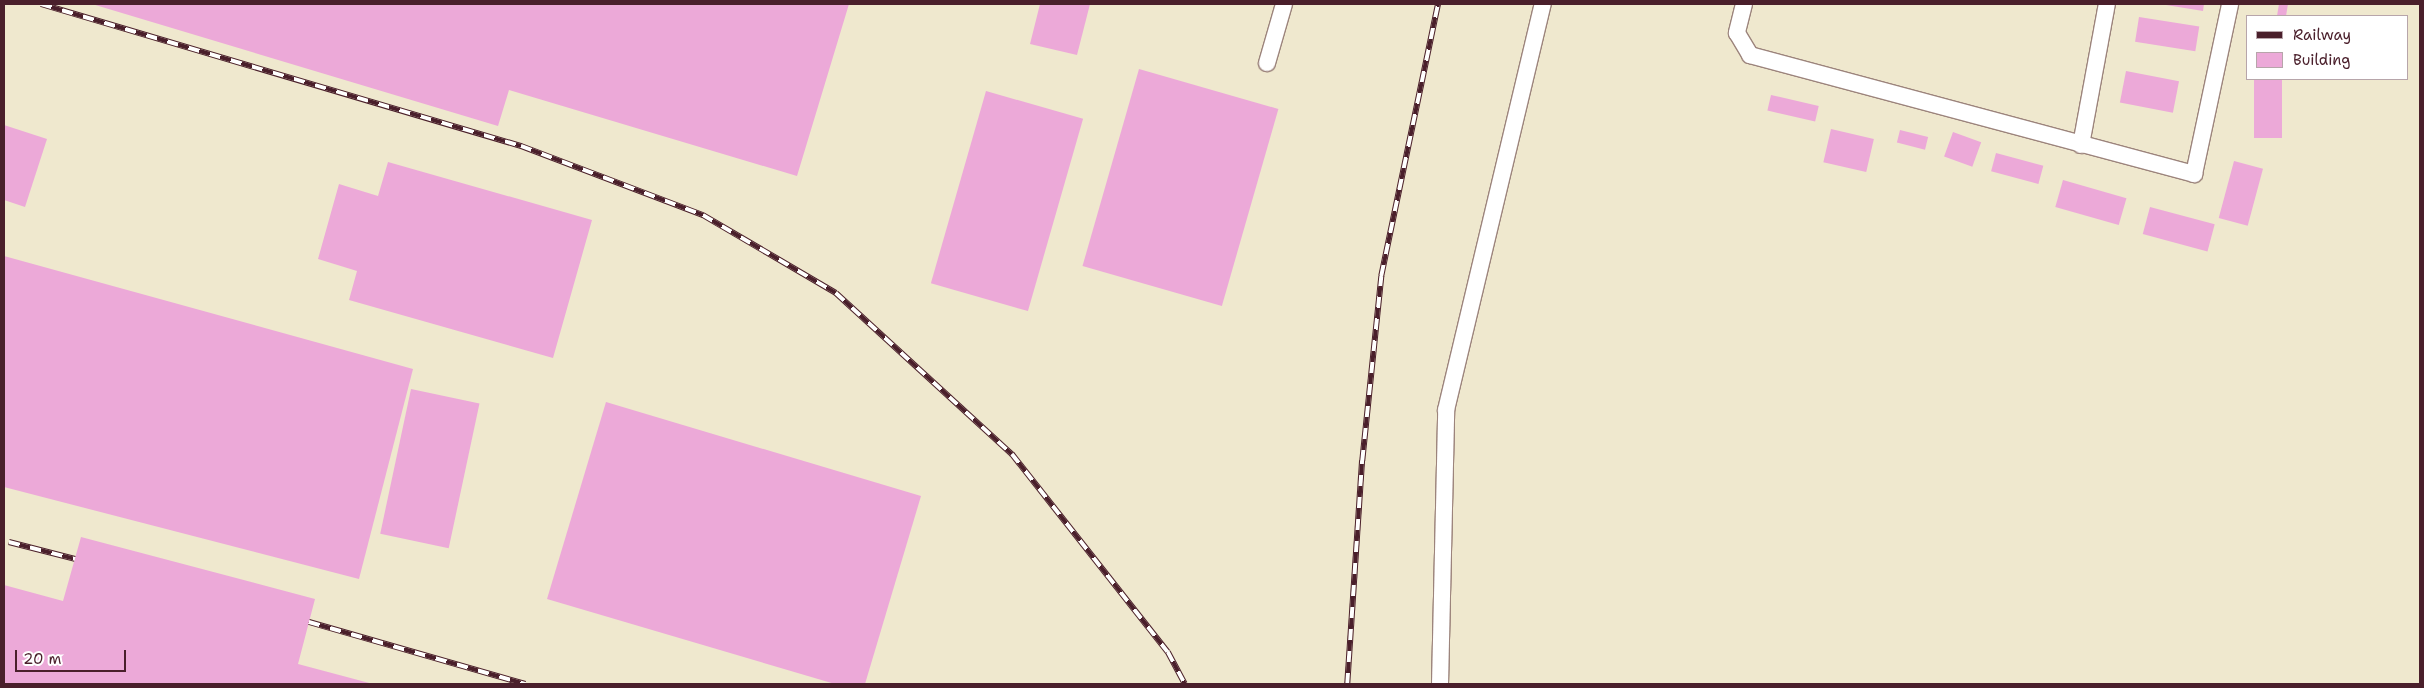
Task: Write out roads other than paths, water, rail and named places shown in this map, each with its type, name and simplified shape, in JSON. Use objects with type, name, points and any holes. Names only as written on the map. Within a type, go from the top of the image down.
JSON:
[{"type":"lane","points":[[1267,63],[1284,4]]},
{"type":"lane","points":[[1440,684],[1446,410],[1543,4]]},
{"type":"lane","points":[[1744,4],[1737,33],[1750,55],[2194,174],[2230,4]]},
{"type":"lane","points":[[2082,145],[2107,4]]},
{"type":"railway","points":[[41,4],[521,146],[703,215],[836,293],[1012,454],[1168,652],[1185,684]]},
{"type":"railway","points":[[1347,684],[1362,461],[1381,276],[1438,4]]},
{"type":"railway","points":[[9,542],[75,559]]},
{"type":"railway","points":[[309,622],[525,684]]}]
